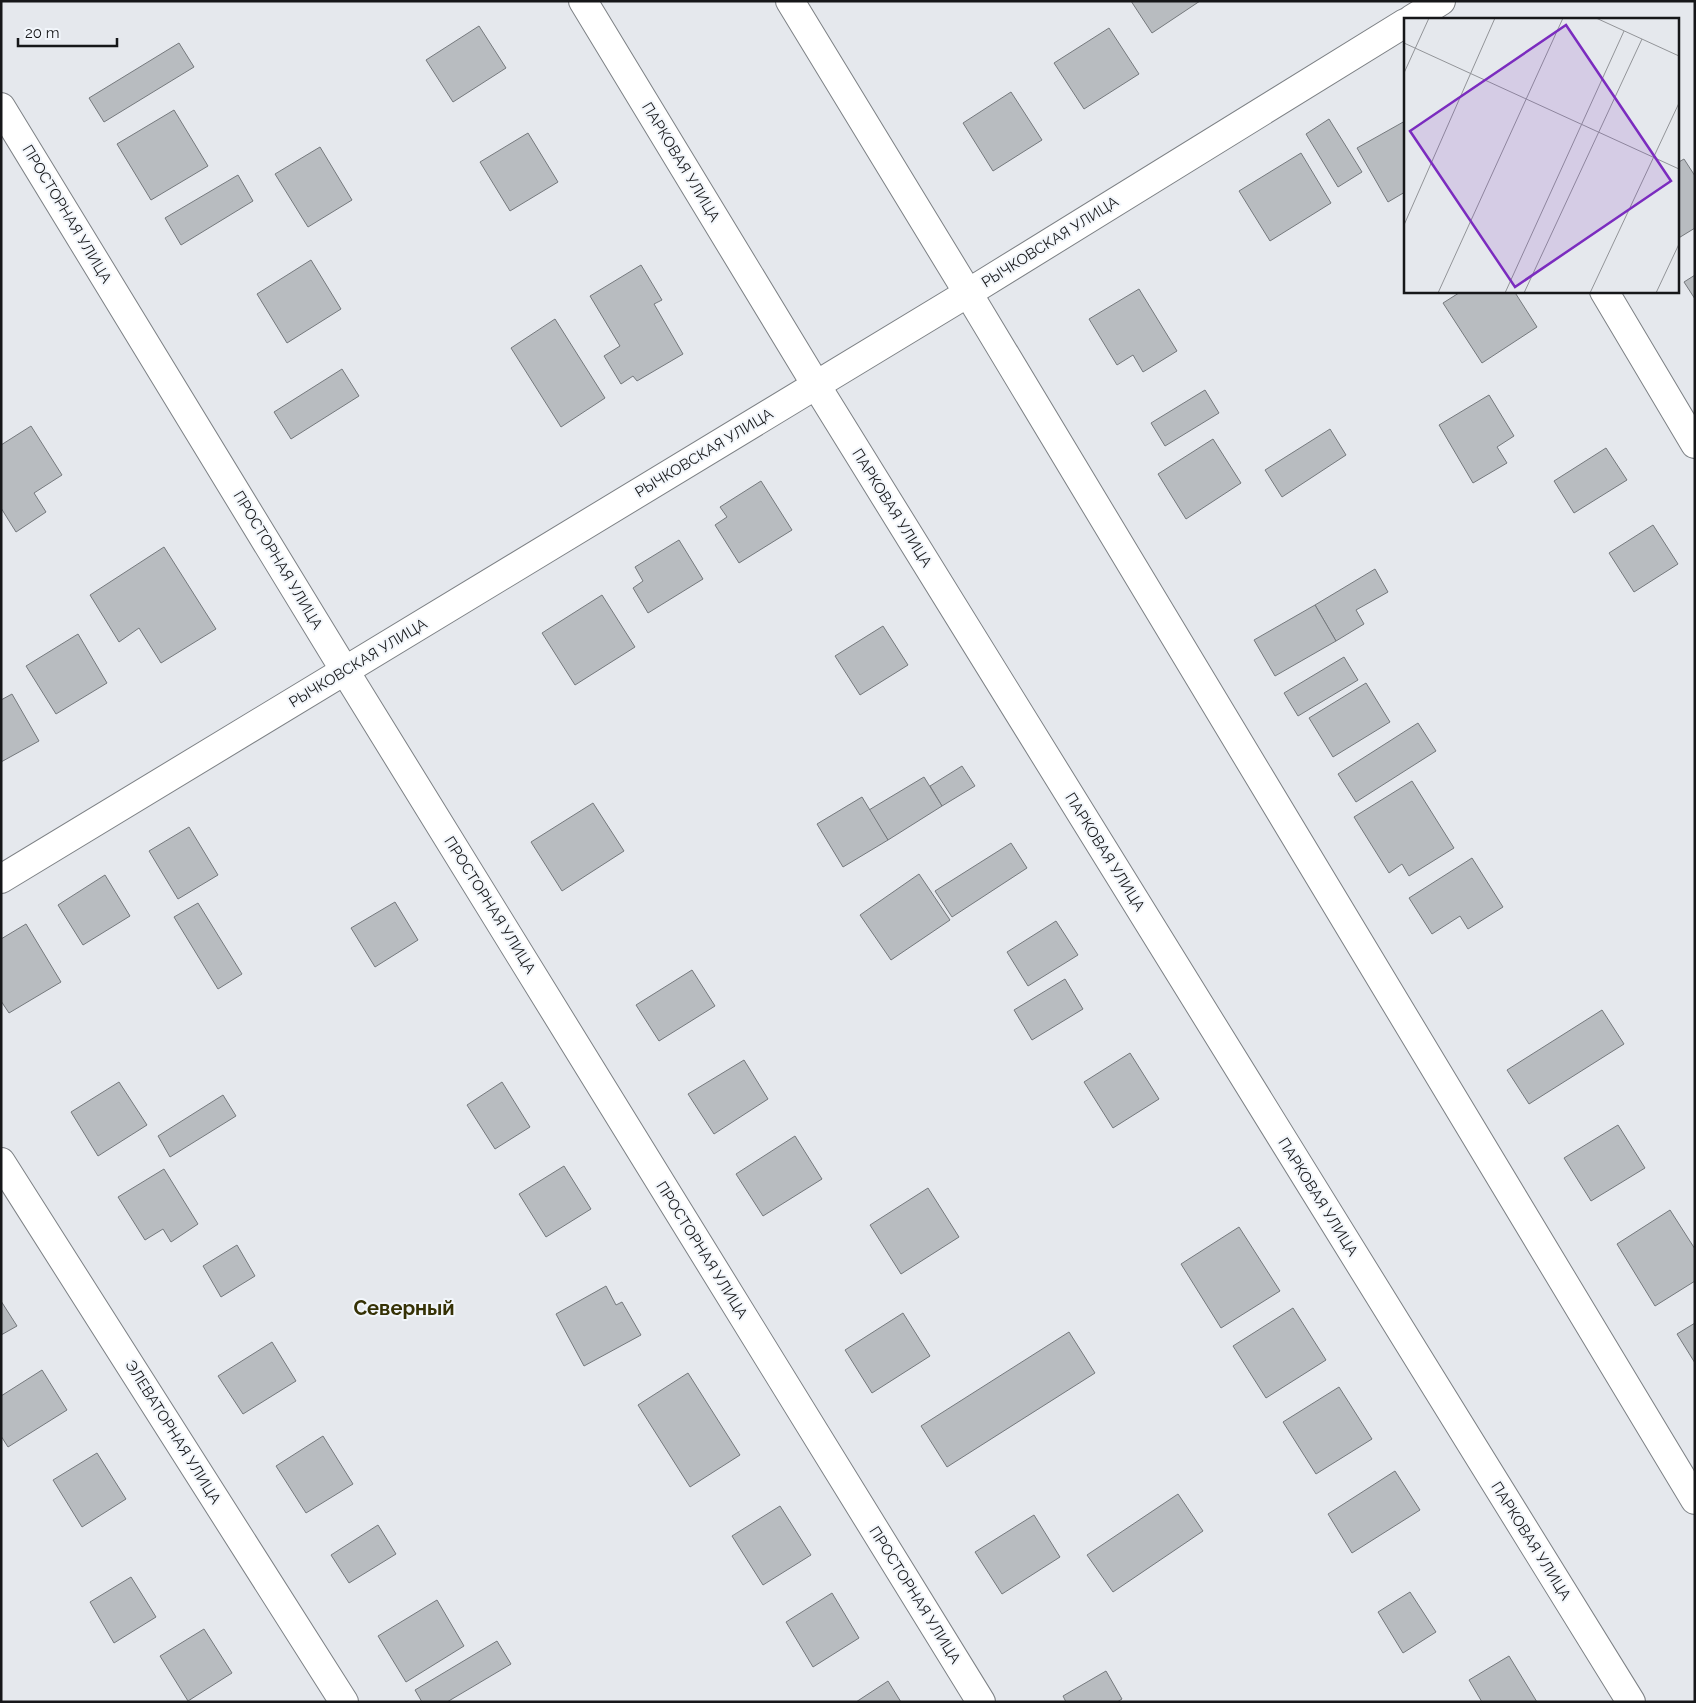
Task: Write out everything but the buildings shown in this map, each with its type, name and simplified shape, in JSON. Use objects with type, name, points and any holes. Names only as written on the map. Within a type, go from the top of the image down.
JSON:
[{"type":"street","name":"ПАРКОВАЯ УЛИЦА","points":[[583,1],[816,385],[1630,1702]]},
{"type":"street","points":[[790,1],[1695,1500]]},
{"type":"street","name":"РЫЧКОВСКАЯ УЛИЦА","points":[[1,878],[345,672],[968,293],[1404,24]]},
{"type":"street","name":"ПРОСТОРНАЯ УЛИЦА","points":[[1,107],[345,672],[981,1702]]},
{"type":"street","points":[[1605,292],[1695,444]]},
{"type":"street","name":"ЭЛЕВАТОРНАЯ УЛИЦА","points":[[1,1162],[344,1702]]},
{"type":"district","name":"Северный","points":[[404,1308]]}]
